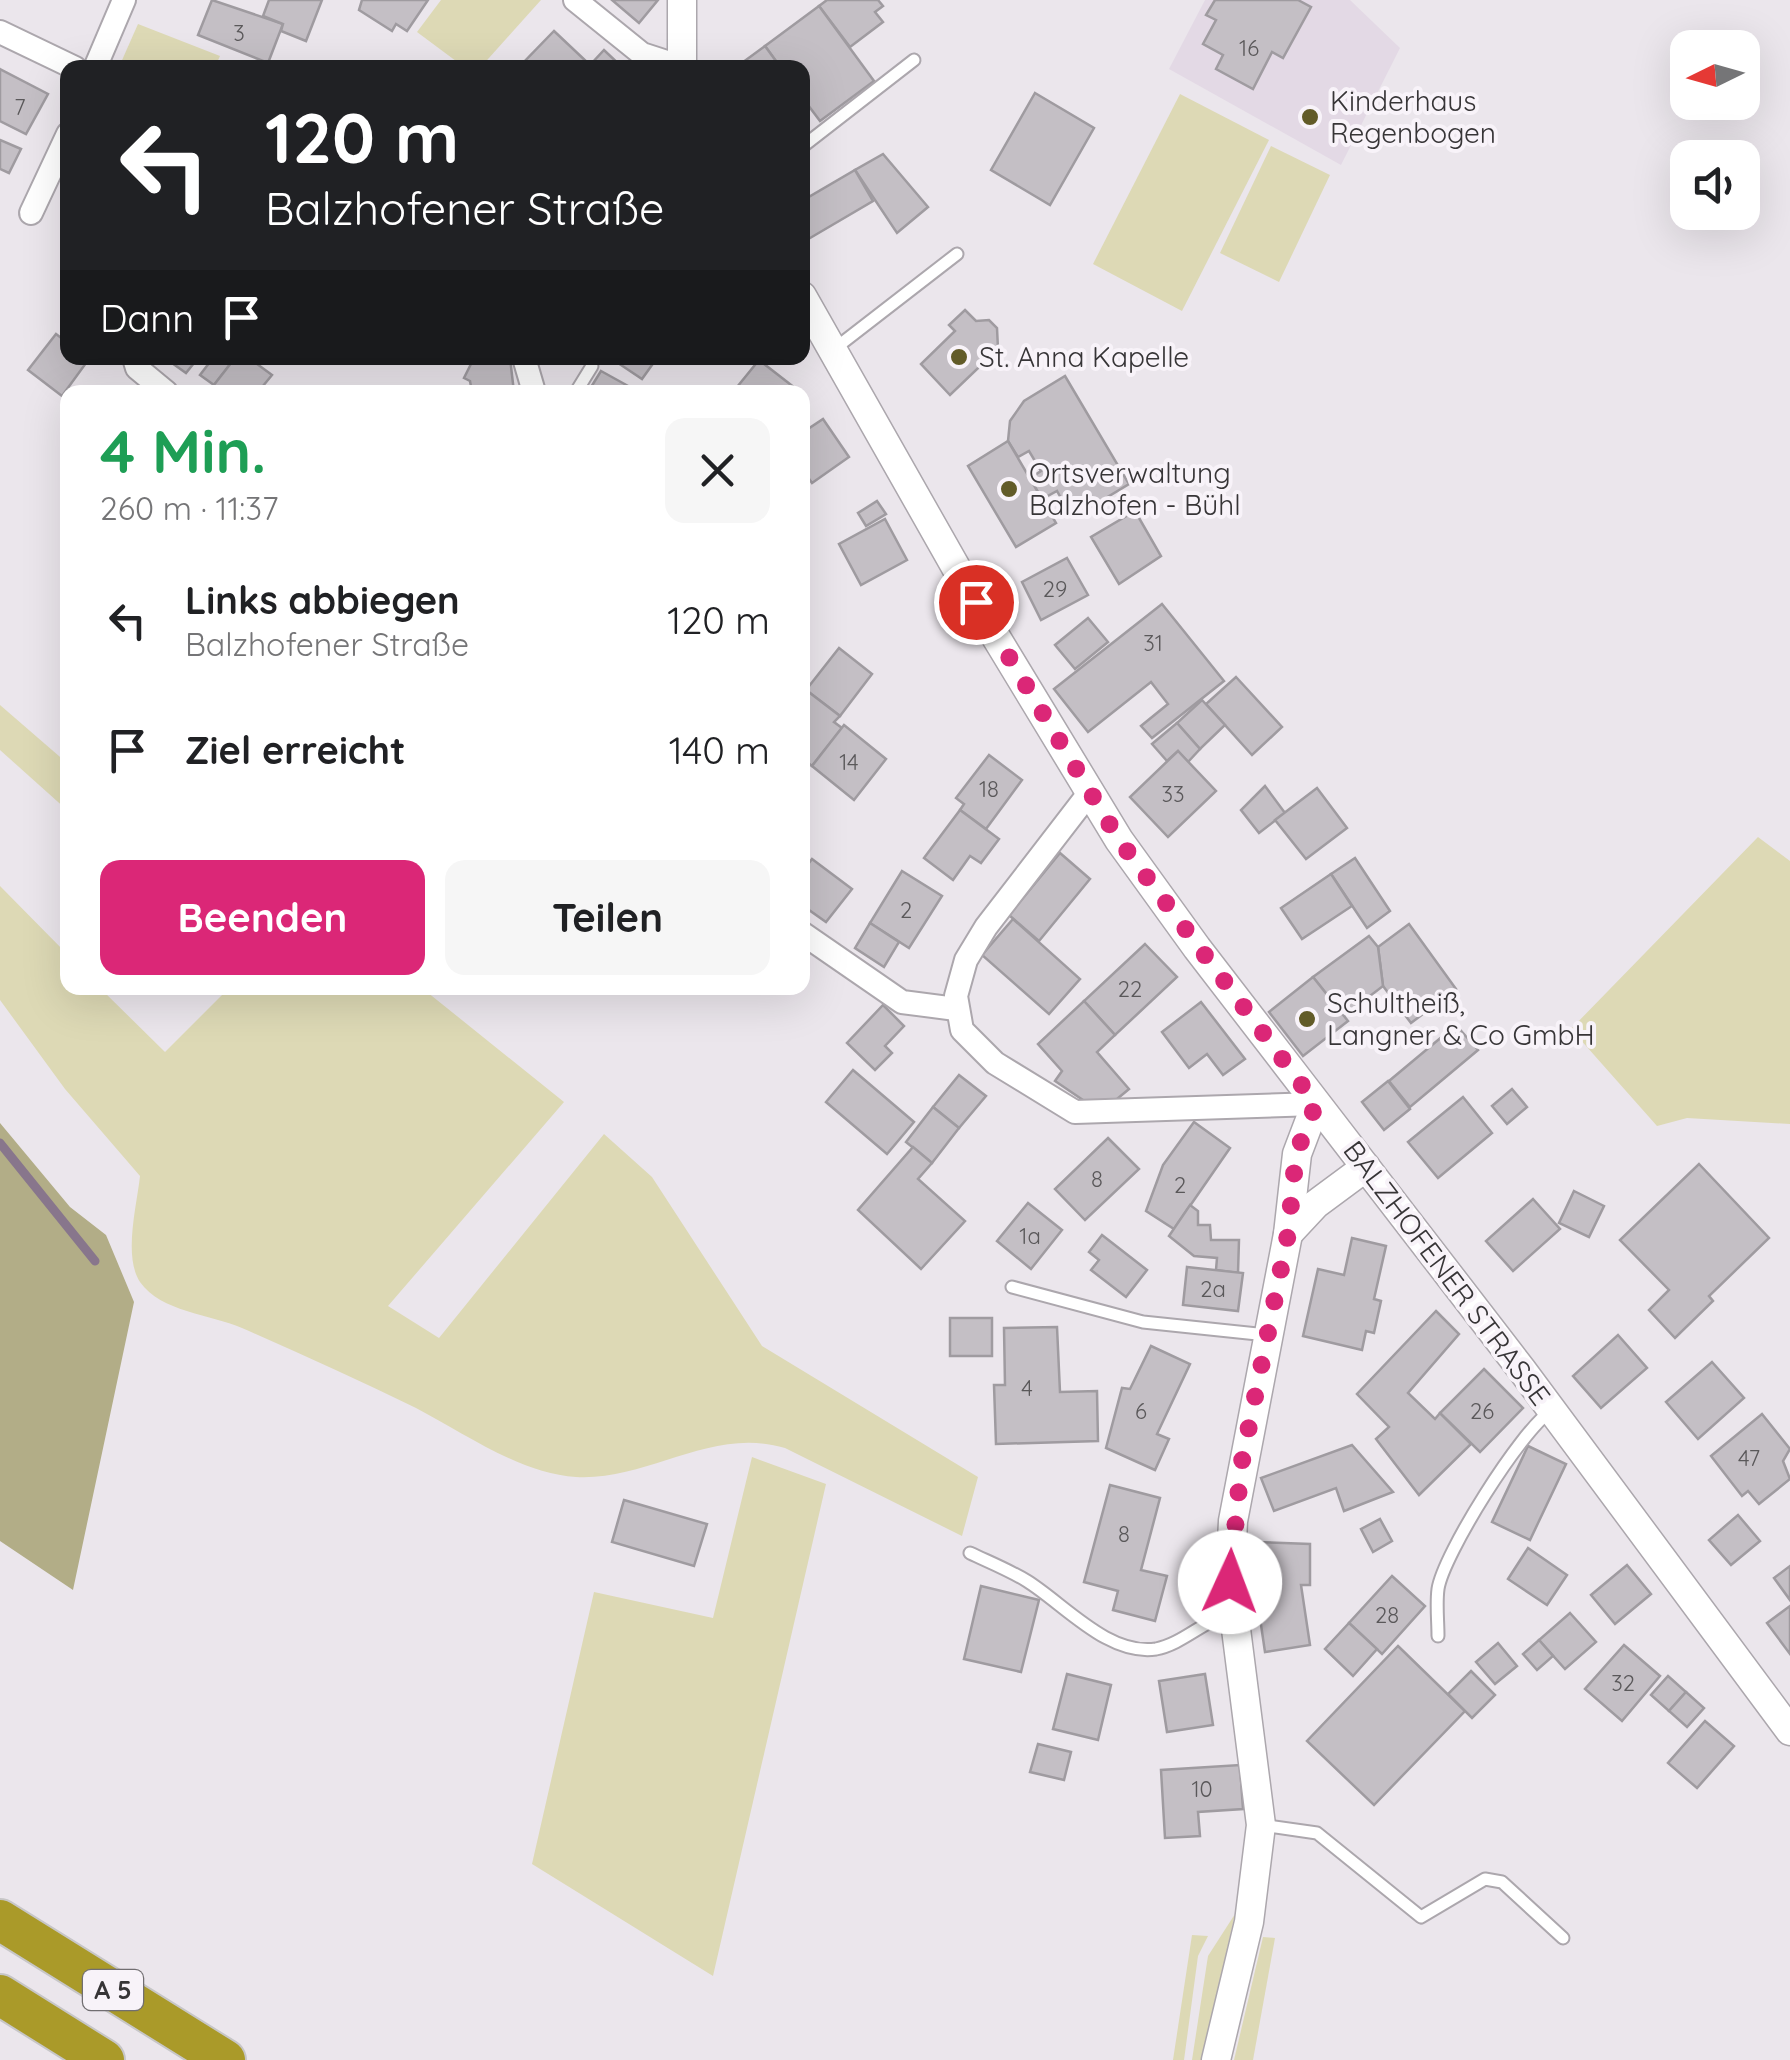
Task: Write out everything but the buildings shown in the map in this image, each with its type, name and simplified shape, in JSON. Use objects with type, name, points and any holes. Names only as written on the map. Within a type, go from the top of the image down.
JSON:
[{"type":"highway","name":"A 5","points":[[0,1920],[225,2060]]},
{"type":"highway","name":"A 5","points":[[0,1995],[104,2060]]},
{"type":"street","points":[[98,60],[124,0]]},
{"type":"street","points":[[575,0],[642,54],[660,60]]},
{"type":"street","points":[[682,0],[682,60]]},
{"type":"street","points":[[0,32],[60,61]]},
{"type":"street","points":[[32,214],[60,152]]},
{"type":"street","name":"BALZHOFENER STRASSE","points":[[810,310],[1090,792],[1150,885],[1552,1410],[1790,1732]]},
{"type":"street","points":[[136,365],[158,385]]},
{"type":"street","points":[[1090,792],[986,927],[966,960],[956,1008],[962,1030],[995,1063],[1074,1112],[1316,1104],[1296,1154],[1288,1234],[1233,1521],[1233,1612],[1261,1825],[1250,1922],[1216,2060]]},
{"type":"street","points":[[810,938],[902,1002],[956,1008]]},
{"type":"street","points":[[1288,1234],[1316,1204],[1366,1166]]},
{"type":"lane","points":[[810,142],[914,60]]},
{"type":"lane","points":[[833,350],[957,254]]},
{"type":"lane","points":[[1012,1287],[1143,1322],[1267,1335]]},
{"type":"lane","points":[[1438,1636],[1438,1585],[1498,1471],[1533,1422],[1552,1410]]},
{"type":"lane","points":[[970,1553],[1026,1580],[1118,1644],[1136,1650],[1165,1647],[1216,1616],[1233,1612]]},
{"type":"lane","points":[[1261,1825],[1317,1833],[1422,1917],[1485,1879],[1502,1882],[1563,1938]]},
{"type":"shaded area","points":[[441,0],[541,0],[487,60],[455,60],[417,32]]},
{"type":"shaded area","name":"Kinderhaus Regenbogen","points":[[1205,0],[1350,0],[1400,48],[1341,165],[1169,69]]},
{"type":"shaded area","points":[[138,24],[220,56],[218,60],[122,60]]},
{"type":"shaded area","points":[[1180,94],[1269,140],[1182,311],[1093,264]]},
{"type":"shaded area","points":[[1271,146],[1330,175],[1279,282],[1220,253]]},
{"type":"shaded area","points":[[0,705],[60,757],[60,804],[0,750]]},
{"type":"shaded area","points":[[1758,837],[1790,861],[1790,1124],[1687,1118],[1657,1126],[1571,1029]]},
{"type":"shaded area","points":[[0,886],[60,947],[60,995],[107,995],[165,1052],[222,995],[431,995],[564,1102],[388,1306],[439,1338],[604,1134],[652,1177],[762,1346],[978,1477],[962,1536],[785,1448],[758,1443],[706,1449],[603,1476],[555,1474],[493,1451],[416,1408],[308,1357],[242,1328],[160,1300],[140,1282],[132,1259],[140,1176],[65,1089],[0,1000]]},
{"type":"shaded area","points":[[0,1123],[70,1207],[106,1235],[134,1302],[73,1590],[0,1541]]},
{"type":"shaded area","points":[[752,1457],[826,1484],[713,1976],[532,1864],[594,1592],[713,1618]]},
{"type":"shaded area","points":[[1235,1914],[1202,2060],[1192,2060],[1208,1956]]},
{"type":"shaded area","points":[[1192,1935],[1208,1936],[1198,1956],[1184,2060],[1173,2060]]},
{"type":"shaded area","points":[[1263,1937],[1275,1938],[1253,2060],[1234,2060]]},
{"type":"waterway","points":[[0,1143],[95,1261]]},
{"type":"place","name":"Kinderhaus Regenbogen","points":[[1310,117]]},
{"type":"place","name":"St. Anna Kapelle","points":[[959,357]]},
{"type":"place","name":"Ortsverwaltung Balzhofen - Bühl","points":[[1009,489]]},
{"type":"place","name":"Schultheiß, Langner & Co GmbH","points":[[1307,1019]]},
{"type":"route","points":[[976,602],[1119,840],[1316,1104],[1296,1154],[1288,1234],[1241,1466],[1230,1582]]}]
